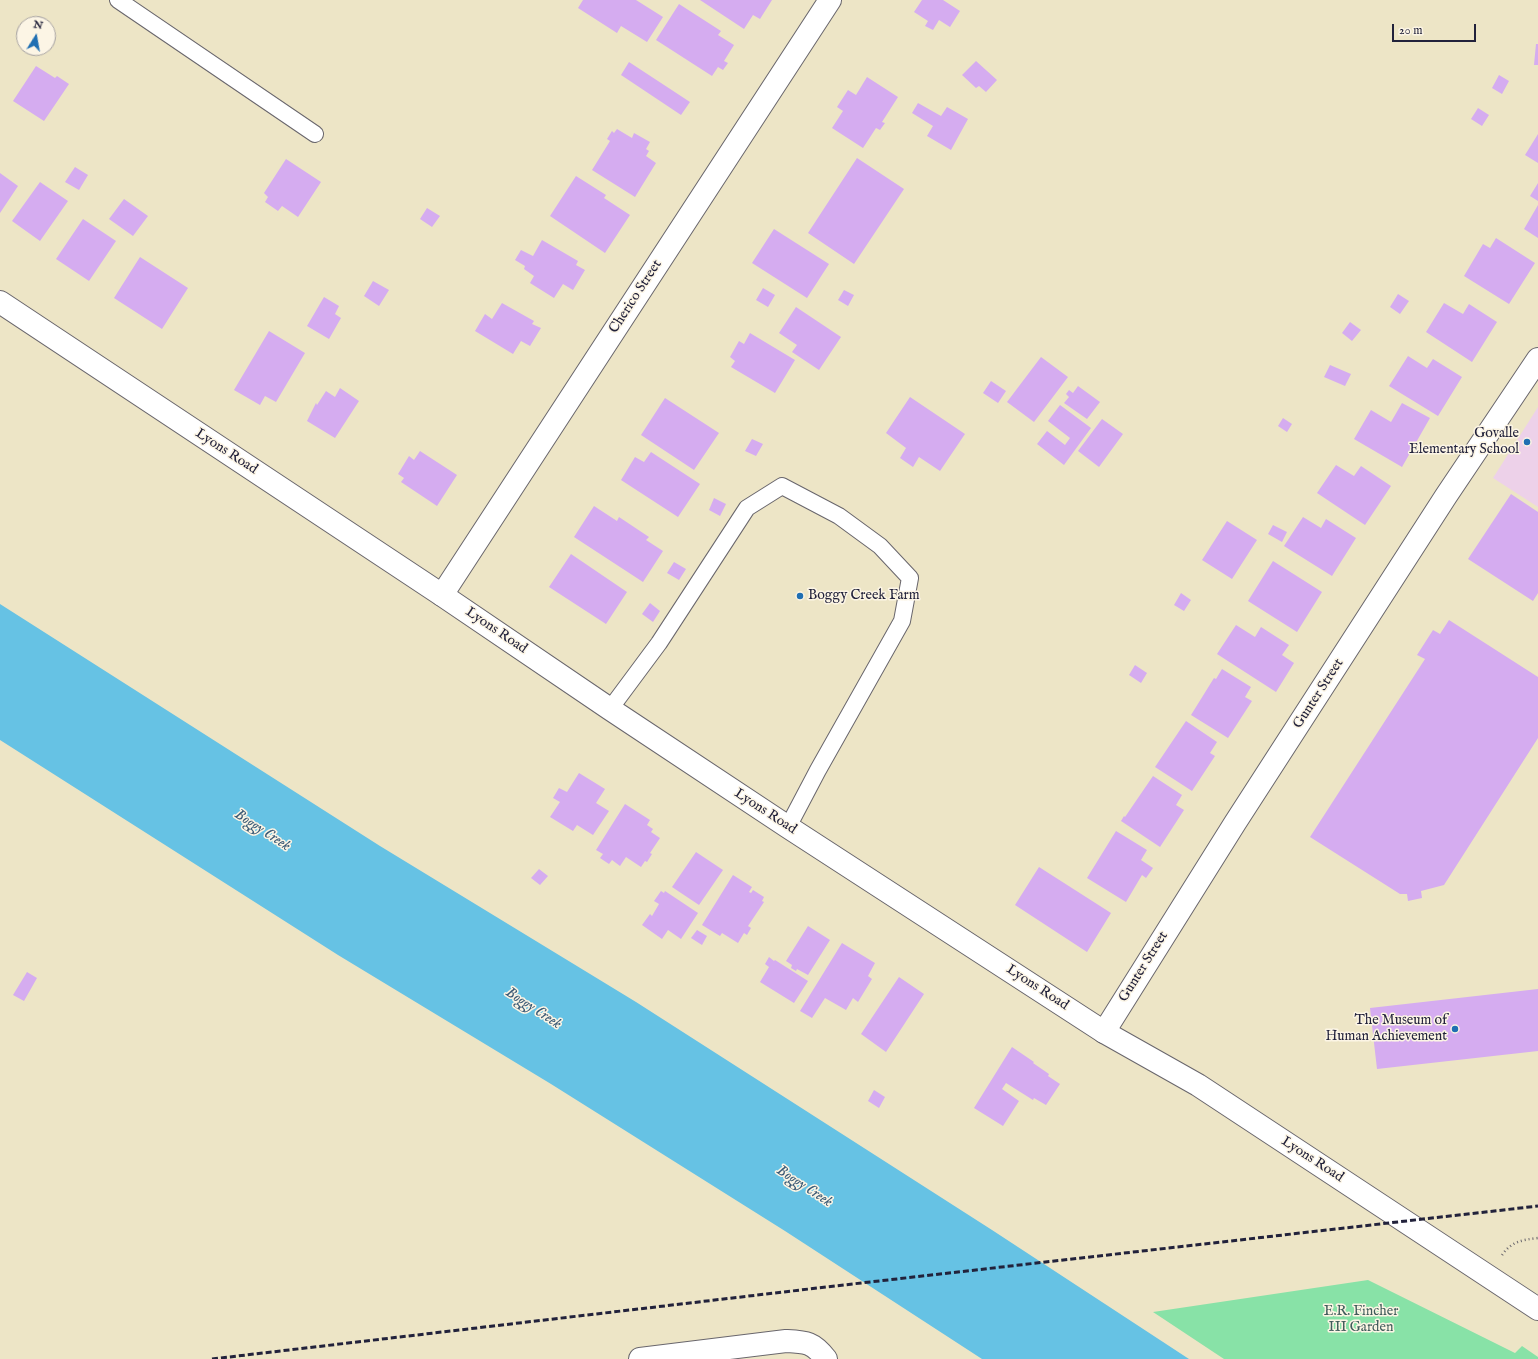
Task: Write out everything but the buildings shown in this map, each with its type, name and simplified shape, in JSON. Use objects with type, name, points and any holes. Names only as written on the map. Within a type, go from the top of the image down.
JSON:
[{"type":"street","name":"Cherico Street","points":[[442,595],[830,0]]},
{"type":"street","name":"Lyons Road","points":[[0,302],[442,595],[788,827],[1104,1032],[1198,1085],[1538,1309]]},
{"type":"street","name":"Gunter Street","points":[[1104,1032],[1235,823],[1446,496],[1538,359]]},
{"type":"street","points":[[640,1359],[786,1341],[803,1342],[818,1348],[826,1359]]},
{"type":"lane","points":[[118,0],[315,134]]},
{"type":"lane","points":[[610,709],[659,643],[747,508],[782,486],[839,516],[880,546],[910,578],[902,621],[818,770],[788,827]]},
{"type":"path","points":[[1501,1256],[1508,1246],[1514,1243],[1538,1238]]},
{"type":"shaded area","name":"Govalle Elementary School","points":[[1538,407],[1538,507],[1493,478]]},
{"type":"green space","name":"E.R. Fincher III Garden","points":[[1368,1280],[1515,1353],[1522,1346],[1538,1357],[1538,1359],[1224,1359],[1153,1312]]},
{"type":"water","name":"Boggy Creek","points":[[0,604],[380,846],[636,1002],[992,1230],[1189,1359],[982,1359],[785,1231],[551,1084],[338,955],[0,740]]},
{"type":"railway","points":[[212,1359],[1538,1206]]},
{"type":"place","name":"Govalle Elementary School","points":[[1527,442]]},
{"type":"place","name":"Boggy Creek Farm","points":[[800,596]]},
{"type":"place","name":"The Museum of Human Achievement","points":[[1455,1029]]}]
